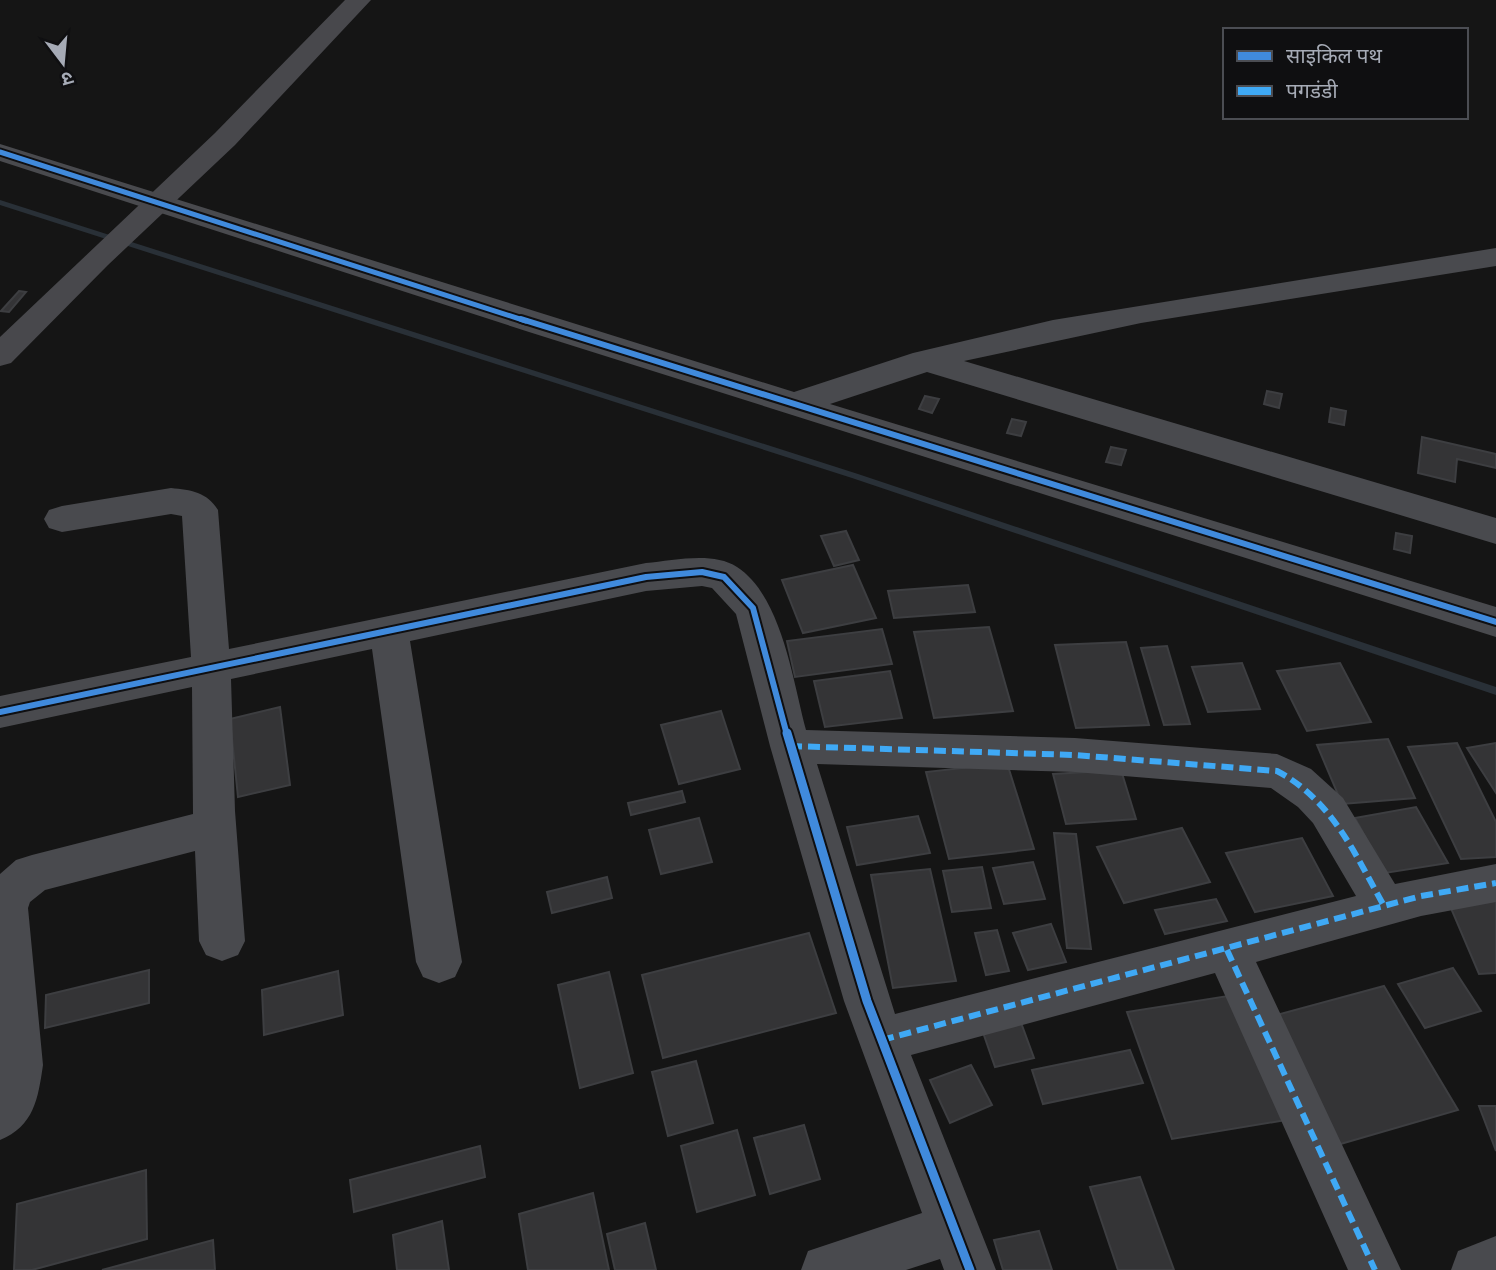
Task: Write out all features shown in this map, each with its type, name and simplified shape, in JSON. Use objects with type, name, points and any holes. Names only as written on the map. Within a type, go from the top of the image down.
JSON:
[{"type":"street","points":[[0,356],[97,259],[149,213],[359,0]]},
{"type":"street","points":[[0,152],[149,213],[795,404],[1496,622]]},
{"type":"street","points":[[795,404],[924,360],[1041,331],[1496,257]]},
{"type":"street","points":[[924,360],[1496,531]]},
{"type":"street","points":[[62,519],[171,501],[187,502],[200,510],[211,668],[215,827],[222,941]]},
{"type":"street","points":[[0,712],[646,577],[702,572],[724,577],[753,608],[790,746],[867,1001],[962,1249],[827,1270]]},
{"type":"street","points":[[389,631],[439,962]]},
{"type":"street","points":[[790,746],[1062,754],[1277,771],[1299,780],[1316,795],[1384,906]]},
{"type":"street","points":[[0,1116],[6,1111],[15,1090],[19,1065],[6,908],[10,892],[32,874],[215,827]]},
{"type":"street","points":[[882,1040],[1384,906],[1459,888],[1496,883]]},
{"type":"street","points":[[1227,950],[1376,1270]]},
{"type":"street","points":[[1477,1270],[1496,1262]]},
{"type":"building","points":[[19,291],[26,292],[9,312],[1,311]]},
{"type":"building","points":[[1267,391],[1282,394],[1279,408],[1264,404]]},
{"type":"building","points":[[925,396],[939,399],[932,413],[919,409]]},
{"type":"building","points":[[1331,408],[1346,411],[1344,425],[1329,422]]},
{"type":"building","points":[[1012,419],[1026,422],[1021,436],[1007,433]]},
{"type":"building","points":[[1422,437],[1496,454],[1496,468],[1457,459],[1455,482],[1418,473]]},
{"type":"building","points":[[1111,447],[1126,450],[1121,465],[1106,462]]},
{"type":"building","points":[[846,531],[859,560],[834,566],[821,536]]},
{"type":"building","points":[[1396,533],[1412,536],[1410,553],[1394,549]]},
{"type":"building","points":[[853,565],[876,618],[803,633],[782,580]]},
{"type":"building","points":[[968,585],[975,612],[894,618],[888,591]]},
{"type":"building","points":[[989,627],[1013,711],[934,718],[914,632]]},
{"type":"building","points":[[882,629],[892,664],[795,677],[787,641]]},
{"type":"building","points":[[1126,642],[1149,725],[1076,728],[1055,645]]},
{"type":"building","points":[[1167,646],[1190,724],[1164,725],[1141,648]]},
{"type":"building","points":[[1242,663],[1260,709],[1208,712],[1192,667]]},
{"type":"building","points":[[1340,663],[1371,722],[1307,731],[1277,671]]},
{"type":"building","points":[[890,671],[902,718],[825,727],[814,681]]},
{"type":"building","points":[[280,707],[290,785],[238,797],[230,719]]},
{"type":"building","points":[[721,711],[740,769],[679,784],[661,725]]},
{"type":"building","points":[[1388,739],[1415,798],[1342,804],[1317,745]]},
{"type":"building","points":[[1457,743],[1496,822],[1496,857],[1461,859],[1408,747]]},
{"type":"building","points":[[1496,743],[1496,793],[1467,748]]},
{"type":"building","points":[[1007,763],[1034,849],[949,859],[926,772]]},
{"type":"building","points":[[1121,770],[1136,819],[1066,824],[1053,774]]},
{"type":"building","points":[[682,791],[685,802],[631,815],[628,803]]},
{"type":"building","points":[[1416,807],[1448,863],[1385,873],[1355,818]]},
{"type":"building","points":[[918,816],[930,853],[857,865],[847,827]]},
{"type":"building","points":[[699,818],[712,862],[661,874],[649,830]]},
{"type":"building","points":[[1182,828],[1210,882],[1124,903],[1097,847]]},
{"type":"building","points":[[1054,833],[1076,834],[1091,949],[1067,948]]},
{"type":"building","points":[[1302,838],[1333,896],[1255,912],[1226,853]]},
{"type":"building","points":[[1033,862],[1045,899],[1004,904],[993,868]]},
{"type":"building","points":[[982,867],[991,908],[952,912],[943,871]]},
{"type":"building","points":[[930,869],[956,981],[893,988],[871,875]]},
{"type":"building","points":[[607,877],[612,898],[552,913],[547,892]]},
{"type":"building","points":[[1496,895],[1496,973],[1479,974],[1447,899]]},
{"type":"building","points":[[1216,899],[1227,921],[1165,934],[1155,910]]},
{"type":"building","points":[[1051,924],[1066,962],[1028,970],[1013,933]]},
{"type":"building","points":[[997,930],[1009,971],[986,975],[975,933]]},
{"type":"building","points":[[809,933],[836,1013],[663,1058],[642,975]]},
{"type":"building","points":[[1453,968],[1481,1011],[1425,1028],[1398,984]]},
{"type":"building","points":[[149,970],[149,1003],[45,1028],[46,995]]},
{"type":"building","points":[[338,971],[343,1015],[264,1035],[262,990]]},
{"type":"building","points":[[609,972],[633,1073],[580,1088],[558,985]]},
{"type":"building","points":[[1384,986],[1458,1110],[1337,1145],[1269,1017]]},
{"type":"building","points":[[1234,995],[1286,1120],[1172,1139],[1127,1012]]},
{"type":"building","points":[[1016,1009],[1034,1058],[995,1067],[978,1018]]},
{"type":"building","points":[[1130,1050],[1143,1083],[1043,1104],[1032,1070]]},
{"type":"building","points":[[696,1061],[713,1123],[668,1136],[652,1072]]},
{"type":"building","points":[[971,1065],[992,1105],[950,1123],[930,1080]]},
{"type":"building","points":[[1479,1106],[1496,1106],[1496,1151]]},
{"type":"building","points":[[804,1125],[820,1179],[770,1194],[754,1138]]},
{"type":"building","points":[[737,1130],[755,1195],[697,1212],[681,1146]]},
{"type":"building","points":[[480,1146],[485,1177],[354,1212],[350,1180]]},
{"type":"building","points":[[146,1170],[147,1239],[32,1270],[14,1270],[17,1204]]},
{"type":"building","points":[[1140,1177],[1174,1270],[1118,1270],[1090,1187]]},
{"type":"building","points":[[593,1193],[609,1270],[528,1270],[519,1214]]},
{"type":"building","points":[[442,1221],[449,1270],[397,1270],[393,1235]]},
{"type":"building","points":[[645,1223],[656,1270],[615,1270],[607,1234]]},
{"type":"building","points":[[1039,1231],[1052,1270],[1003,1270],[994,1240]]},
{"type":"building","points":[[213,1240],[215,1270],[102,1270]]},
{"type":"waterway","points":[[0,202],[855,476],[1496,691]]},
{"type":"marked path","points":[[790,746],[1075,755],[1277,771],[1296,781],[1328,810],[1341,828],[1384,906]]},
{"type":"marked path","points":[[882,1040],[1355,916],[1421,896],[1496,883]]},
{"type":"marked path","points":[[1227,950],[1375,1270]]},
{"type":"cycle path","points":[[0,152],[540,325],[1496,622]]},
{"type":"cycle path","points":[[0,712],[646,577],[702,572],[724,577],[753,608],[786,730],[867,1001],[970,1270]]}]
